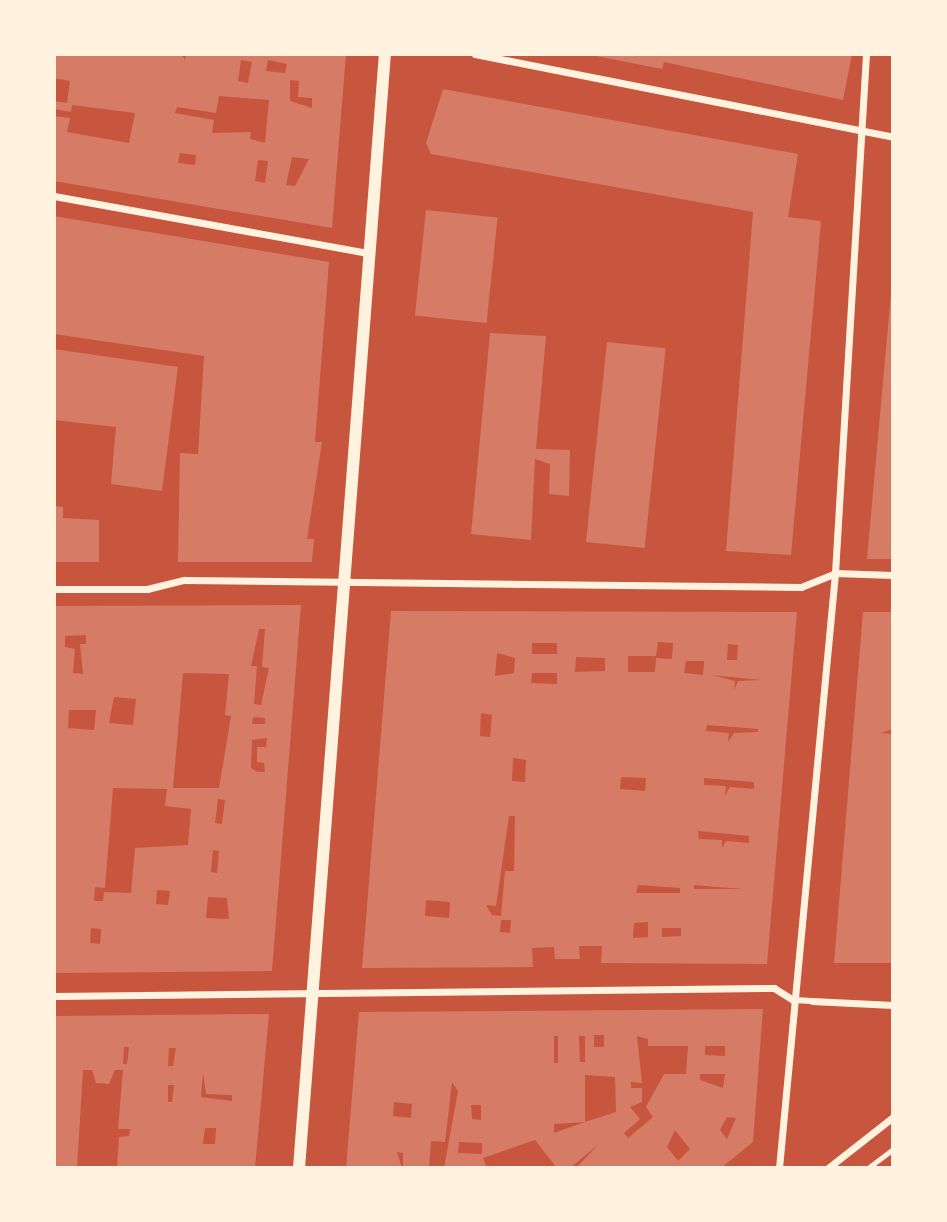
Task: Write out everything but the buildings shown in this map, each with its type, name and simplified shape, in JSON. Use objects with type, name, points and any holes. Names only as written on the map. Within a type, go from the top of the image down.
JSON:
[{"type":"street","points":[[299,1168],[316,989],[384,54]]},
{"type":"street","points":[[475,54],[893,137]]},
{"type":"street","points":[[779,1168],[835,573],[859,131],[866,54]]},
{"type":"street","points":[[54,196],[369,253]]},
{"type":"street","points":[[54,589],[147,589],[184,580],[802,587],[835,573],[893,575]]},
{"type":"street","points":[[54,996],[316,989],[774,988],[793,1000],[893,1005]]},
{"type":"street","points":[[828,1168],[893,1117]]},
{"type":"path","points":[[868,1168],[893,1149]]}]
